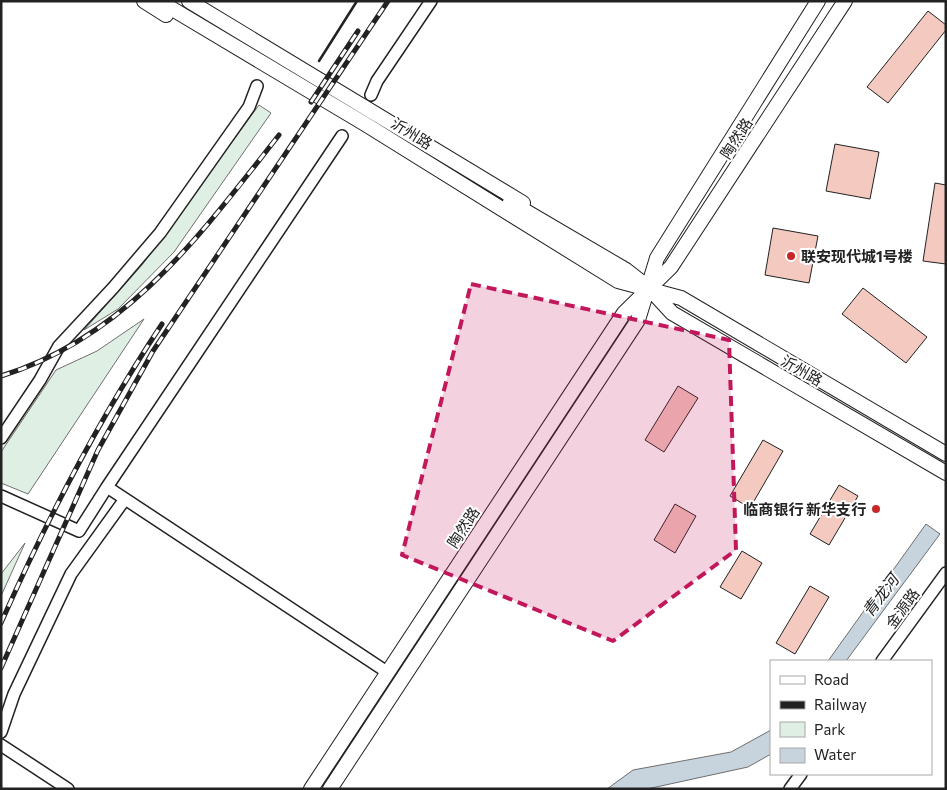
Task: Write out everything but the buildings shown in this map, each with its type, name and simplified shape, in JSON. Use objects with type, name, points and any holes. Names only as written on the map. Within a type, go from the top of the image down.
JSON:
[{"type":"main road","points":[[144,1],[538,238],[565,241]]},
{"type":"main road","name":"沂州路","points":[[159,1],[565,241],[626,270],[649,288],[672,313],[946,473]]},
{"type":"main road","name":"沂州路","points":[[178,1],[565,241]]},
{"type":"main road","points":[[189,1],[556,223],[565,241]]},
{"type":"main road","name":"陶然路","points":[[330,789],[638,320],[657,258],[818,1]]},
{"type":"main road","name":"陶然路","points":[[311,789],[625,312],[671,267],[845,1]]},
{"type":"main road","name":"沂州路","points":[[649,288],[681,298],[946,454]]},
{"type":"main road","points":[[420,651],[405,658],[432,603]]},
{"type":"main road","points":[[362,739],[383,696],[368,702]]},
{"type":"street","points":[[371,96],[377,81],[431,1]]},
{"type":"street","points":[[1,438],[40,380],[59,346],[160,234],[250,107],[258,86]]},
{"type":"street","points":[[1,496],[80,531],[107,487],[342,136]]},
{"type":"street","points":[[107,487],[387,672]]},
{"type":"street","points":[[1,732],[14,694],[71,574],[125,499]]},
{"type":"street","name":"金源路","points":[[883,660],[946,573]]},
{"type":"street","points":[[1,745],[68,789]]},
{"type":"street","points":[[790,789],[800,775]]},
{"type":"highlighted area","points":[[471,284],[729,340],[736,550],[613,641],[402,555]]},
{"type":"green space","points":[[259,105],[271,113],[174,252],[118,309],[84,330],[142,265]]},
{"type":"green space","points":[[144,319],[28,494],[1,483],[1,452],[56,370],[97,351]]},
{"type":"green space","points":[[25,543],[1,596],[1,574]]},
{"type":"water","name":"青龙河","points":[[926,524],[940,534],[847,660],[829,660]]},
{"type":"water","points":[[770,731],[770,755],[748,767],[647,789],[607,789],[633,770],[731,752]]},
{"type":"railway","points":[[1,668],[98,450],[153,351],[388,1]]},
{"type":"railway","points":[[311,102],[358,31]]},
{"type":"railway","points":[[1,376],[46,359],[87,336],[124,309],[158,278],[190,244],[279,135]]},
{"type":"railway","points":[[1,623],[75,470],[117,396],[162,324]]},
{"type":"wall","points":[[319,61],[357,1]]},
{"type":"place","name":"联安现代城1号楼","points":[[791,256]]},
{"type":"place","name":"临商银行 新华支行","points":[[876,509]]}]
